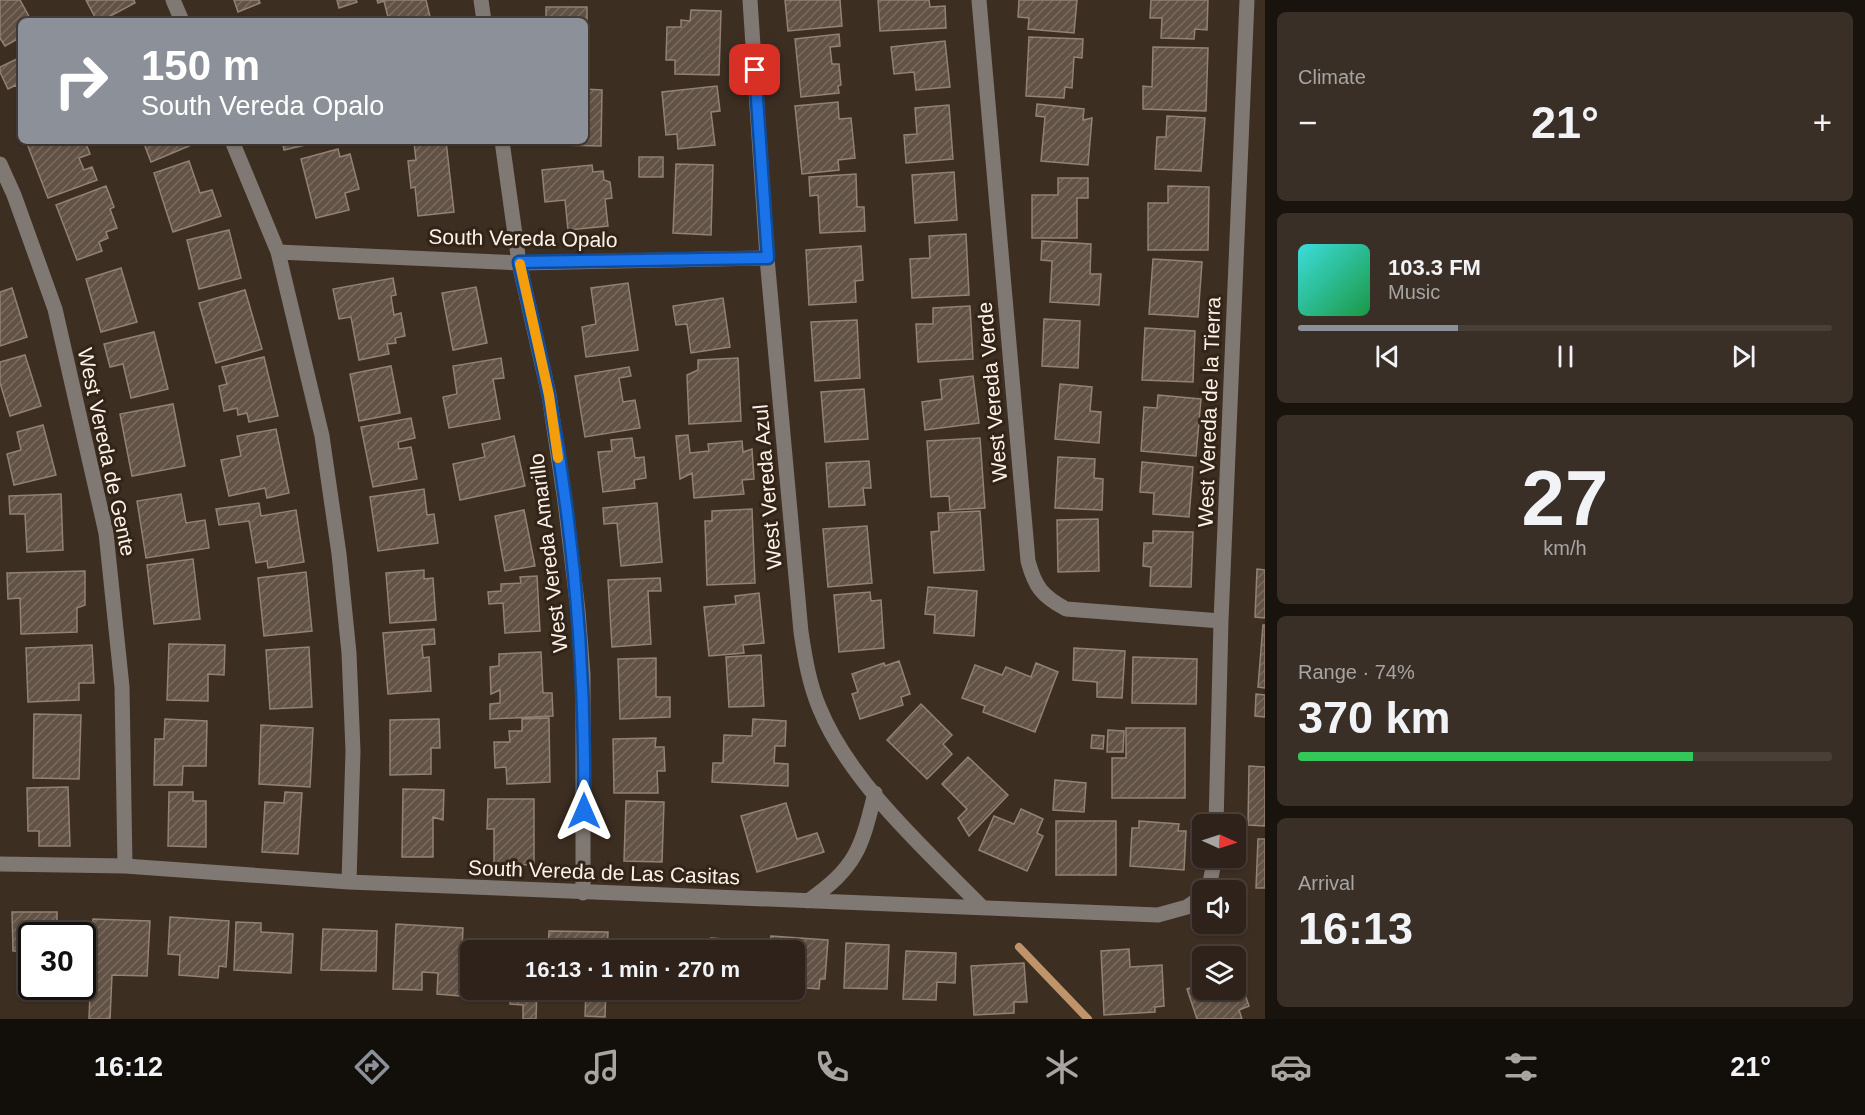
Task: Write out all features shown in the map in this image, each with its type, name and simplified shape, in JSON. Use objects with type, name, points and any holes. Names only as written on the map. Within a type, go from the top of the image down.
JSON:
[{"type":"street","points":[[173,0],[181,18]]},
{"type":"street","points":[[481,0],[484,18]]},
{"type":"street","name":"West Vereda Azul","points":[[750,0],[768,258],[801,632],[807,669],[819,707],[840,749],[890,813],[983,908]]},
{"type":"street","name":"West Vereda Verde","points":[[979,0],[1028,561],[1032,576],[1039,590],[1050,601],[1066,609],[1221,621]]},
{"type":"street","name":"West Vereda de la Tierra","points":[[1216,814],[1221,621],[1247,0]]},
{"type":"street","points":[[233,144],[278,252],[322,436],[339,554],[349,653],[353,751],[349,882]]},
{"type":"street","name":"West Vereda Amarillo","points":[[502,144],[519,262],[549,395],[578,611],[583,674],[583,892]]},
{"type":"street","name":"West Vereda de Gente","points":[[0,164],[14,195],[55,309],[106,533],[122,687],[125,866]]},
{"type":"street","name":"South Vereda Opalo","points":[[278,252],[519,262],[768,258]]},
{"type":"street","points":[[808,901],[833,883],[852,862],[865,833],[875,793]]},
{"type":"street","name":"South Vereda de Las Casitas","points":[[0,864],[125,866],[349,882],[1158,915],[1192,904]]},
{"type":"building","points":[[0,0],[20,0],[30,18],[18,18],[18,39],[5,46],[0,38]]},
{"type":"building","points":[[86,0],[134,0],[135,3],[107,18],[95,18]]},
{"type":"building","points":[[234,0],[259,0],[260,3],[238,12]]},
{"type":"building","points":[[337,0],[356,0],[357,2],[339,8]]},
{"type":"building","points":[[377,0],[426,0],[430,18],[388,18],[384,1],[378,3]]},
{"type":"building","points":[[785,0],[840,0],[842,26],[788,31]]},
{"type":"building","points":[[878,0],[929,0],[930,7],[945,6],[946,28],[880,31]]},
{"type":"building","points":[[1019,0],[1077,0],[1074,33],[1028,29],[1029,18],[1018,17]]},
{"type":"building","points":[[1151,0],[1208,0],[1207,30],[1195,29],[1194,39],[1161,38],[1162,18],[1150,18]]},
{"type":"building","points":[[546,7],[587,7],[587,18],[546,18]]},
{"type":"building","points":[[691,10],[721,11],[719,75],[675,74],[675,60],[666,60],[667,27],[681,27],[681,20],[690,21]]},
{"type":"building","points":[[839,34],[840,46],[830,47],[832,64],[839,64],[841,85],[838,86],[839,93],[801,97],[795,39]]},
{"type":"building","points":[[1029,37],[1083,39],[1082,58],[1074,57],[1072,88],[1065,87],[1064,98],[1026,96]]},
{"type":"building","points":[[945,41],[950,87],[916,90],[914,72],[894,74],[891,47]]},
{"type":"building","points":[[1153,47],[1208,48],[1206,111],[1143,109],[1143,86],[1152,87]]},
{"type":"building","points":[[18,58],[18,89],[16,85],[8,89],[0,67]]},
{"type":"building","points":[[717,86],[720,111],[711,112],[715,145],[678,149],[677,134],[666,135],[662,92]]},
{"type":"building","points":[[588,89],[602,90],[601,146],[557,145],[588,144]]},
{"type":"building","points":[[838,102],[839,119],[851,118],[855,158],[838,160],[839,170],[802,174],[795,106]]},
{"type":"building","points":[[1037,104],[1084,109],[1083,120],[1092,118],[1088,165],[1041,161],[1045,117],[1036,116]]},
{"type":"building","points":[[949,105],[953,159],[906,163],[904,135],[917,134],[915,108]]},
{"type":"building","points":[[1167,116],[1205,118],[1201,171],[1155,169],[1157,137],[1166,137]]},
{"type":"building","points":[[27,144],[86,144],[90,154],[79,158],[84,170],[92,167],[97,180],[48,198]]},
{"type":"building","points":[[144,144],[194,144],[151,162]]},
{"type":"building","points":[[283,144],[309,144],[284,150]]},
{"type":"building","points":[[414,144],[446,144],[454,212],[418,216],[415,187],[411,188],[408,161],[416,160]]},
{"type":"building","points":[[338,149],[340,157],[350,154],[359,189],[345,193],[349,210],[316,218],[301,159]]},
{"type":"building","points":[[639,157],[663,157],[663,177],[639,177]]},
{"type":"building","points":[[189,161],[200,193],[212,190],[221,216],[173,232],[154,173]]},
{"type":"building","points":[[676,164],[713,165],[711,235],[673,233]]},
{"type":"building","points":[[592,165],[593,172],[603,171],[604,180],[610,182],[612,198],[605,199],[608,226],[568,230],[565,200],[545,202],[542,170]]},
{"type":"building","points":[[954,172],[957,220],[915,223],[912,175]]},
{"type":"building","points":[[856,174],[857,207],[864,207],[865,231],[820,233],[818,195],[810,196],[809,177]]},
{"type":"building","points":[[1058,178],[1088,178],[1088,198],[1077,198],[1077,238],[1032,238],[1032,195],[1058,195]]},
{"type":"building","points":[[106,186],[114,207],[110,209],[117,228],[106,232],[108,238],[99,242],[102,251],[77,260],[56,205]]},
{"type":"building","points":[[1168,186],[1209,187],[1208,250],[1148,250],[1148,203],[1168,203]]},
{"type":"building","points":[[229,230],[241,278],[199,289],[187,240]]},
{"type":"building","points":[[966,234],[969,295],[912,298],[910,259],[930,258],[929,236]]},
{"type":"building","points":[[1042,241],[1091,244],[1090,274],[1101,274],[1099,305],[1050,302],[1052,261],[1041,260]]},
{"type":"building","points":[[861,246],[863,280],[855,281],[856,302],[809,305],[806,250]]},
{"type":"building","points":[[1153,259],[1202,262],[1198,317],[1149,314]]},
{"type":"building","points":[[121,268],[137,322],[101,332],[86,279]]},
{"type":"building","points":[[393,278],[396,295],[391,296],[394,315],[401,313],[405,336],[395,338],[396,343],[387,344],[389,354],[359,360],[351,317],[339,319],[333,289]]},
{"type":"building","points":[[628,283],[638,350],[586,357],[582,327],[596,324],[591,288]]},
{"type":"building","points":[[476,287],[487,343],[453,350],[442,293]]},
{"type":"building","points":[[12,288],[27,337],[0,346],[0,292]]},
{"type":"building","points":[[245,290],[262,349],[216,363],[199,303]]},
{"type":"building","points":[[723,298],[730,347],[691,353],[687,324],[676,325],[673,306]]},
{"type":"building","points":[[970,306],[973,359],[918,362],[916,324],[933,324],[933,308]]},
{"type":"building","points":[[1044,319],[1080,321],[1078,368],[1042,366]]},
{"type":"building","points":[[857,320],[860,378],[815,381],[811,322]]},
{"type":"building","points":[[1145,328],[1195,331],[1193,382],[1142,380]]},
{"type":"building","points":[[154,332],[168,389],[131,398],[123,364],[110,367],[104,344]]},
{"type":"building","points":[[25,355],[41,406],[10,416],[0,383],[0,362]]},
{"type":"building","points":[[264,357],[278,416],[249,422],[247,413],[238,415],[237,408],[224,411],[219,386],[227,384],[222,367]]},
{"type":"building","points":[[501,358],[504,378],[493,379],[500,419],[449,428],[443,397],[457,394],[453,366]]},
{"type":"building","points":[[738,358],[741,421],[689,424],[687,375],[698,370],[698,360]]},
{"type":"building","points":[[391,366],[400,413],[359,421],[350,374]]},
{"type":"building","points":[[629,367],[631,376],[619,378],[623,402],[635,400],[640,428],[585,437],[575,376]]},
{"type":"building","points":[[973,376],[979,423],[925,430],[922,402],[942,399],[940,380]]},
{"type":"building","points":[[1060,384],[1092,387],[1090,411],[1101,412],[1099,443],[1055,439]]},
{"type":"building","points":[[864,389],[868,439],[825,442],[821,392]]},
{"type":"building","points":[[1158,395],[1201,399],[1196,456],[1141,451],[1144,407],[1157,408]]},
{"type":"building","points":[[173,404],[185,466],[132,476],[120,414]]},
{"type":"building","points":[[411,418],[415,438],[398,442],[399,449],[411,447],[417,479],[373,487],[361,427]]},
{"type":"building","points":[[43,425],[56,475],[14,485],[7,454],[21,450],[17,432]]},
{"type":"building","points":[[276,429],[289,493],[267,498],[265,488],[229,496],[221,460],[241,456],[237,436]]},
{"type":"building","points":[[688,435],[690,453],[709,451],[708,444],[742,441],[743,452],[752,449],[754,479],[742,480],[744,494],[694,498],[692,473],[680,479],[676,436]]},
{"type":"building","points":[[514,436],[525,486],[460,500],[453,464],[485,457],[482,444]]},
{"type":"building","points":[[632,438],[635,458],[644,457],[646,478],[634,480],[635,488],[603,492],[598,452],[612,451],[611,440]]},
{"type":"building","points":[[980,438],[985,508],[950,510],[949,496],[931,497],[927,441]]},
{"type":"building","points":[[1058,457],[1095,459],[1094,478],[1103,479],[1102,510],[1055,508]]},
{"type":"building","points":[[869,461],[871,488],[863,488],[865,505],[829,507],[826,463]]},
{"type":"building","points":[[1142,462],[1193,467],[1189,517],[1153,514],[1154,493],[1140,492]]},
{"type":"building","points":[[424,489],[427,515],[434,514],[438,543],[378,551],[370,497]]},
{"type":"building","points":[[61,494],[63,550],[27,552],[25,514],[10,514],[9,496]]},
{"type":"building","points":[[181,494],[186,523],[205,520],[209,548],[146,558],[137,501]]},
{"type":"building","points":[[259,503],[261,516],[296,510],[304,562],[268,568],[267,561],[256,563],[249,521],[219,525],[216,509]]},
{"type":"building","points":[[657,503],[662,562],[621,566],[617,523],[604,524],[603,508]]},
{"type":"building","points":[[752,509],[755,583],[707,585],[705,521],[712,521],[712,511]]},
{"type":"building","points":[[524,510],[535,566],[505,571],[495,516]]},
{"type":"building","points":[[980,511],[984,570],[934,573],[931,532],[939,531],[938,513]]},
{"type":"building","points":[[1098,519],[1099,571],[1058,572],[1057,520]]},
{"type":"building","points":[[867,526],[872,583],[828,587],[823,529]]},
{"type":"building","points":[[1153,531],[1193,532],[1191,587],[1150,586],[1151,567],[1143,566],[1144,543],[1153,543]]},
{"type":"building","points":[[193,559],[200,619],[154,624],[147,565]]},
{"type":"building","points":[[1257,569],[1265,570],[1265,618],[1255,617]]},
{"type":"building","points":[[424,570],[424,579],[433,578],[436,620],[390,623],[386,573]]},
{"type":"building","points":[[85,571],[85,605],[77,608],[77,632],[21,634],[20,598],[8,599],[7,573]]},
{"type":"building","points":[[306,572],[312,631],[264,636],[258,578]]},
{"type":"building","points":[[537,576],[540,631],[505,633],[503,603],[489,604],[488,592],[501,591],[501,584],[521,583],[520,577]]},
{"type":"building","points":[[660,578],[661,591],[648,591],[651,644],[612,647],[608,580]]},
{"type":"building","points":[[928,587],[977,591],[974,636],[934,633],[935,615],[925,614]]},
{"type":"building","points":[[870,592],[871,601],[881,600],[884,648],[839,652],[834,595]]},
{"type":"building","points":[[759,593],[764,643],[743,645],[744,653],[709,656],[704,607],[736,604],[735,596]]},
{"type":"building","points":[[1263,625],[1265,625],[1265,688],[1258,687]]},
{"type":"building","points":[[434,629],[435,644],[422,645],[423,658],[429,657],[431,691],[388,694],[383,633]]},
{"type":"building","points":[[169,644],[225,645],[224,675],[208,674],[208,701],[167,700]]},
{"type":"building","points":[[92,645],[94,683],[79,683],[79,700],[28,702],[26,648]]},
{"type":"building","points":[[309,647],[312,707],[270,709],[266,650]]},
{"type":"building","points":[[1074,648],[1125,651],[1122,698],[1097,697],[1097,682],[1073,680]]},
{"type":"building","points":[[541,652],[543,693],[552,693],[553,716],[490,719],[490,704],[500,703],[500,690],[491,694],[490,667],[499,666],[499,654]]},
{"type":"building","points":[[761,655],[764,706],[729,707],[726,657]]},
{"type":"building","points":[[1133,657],[1197,659],[1196,704],[1132,703]]},
{"type":"building","points":[[656,658],[656,697],[670,697],[670,717],[620,719],[618,659]]},
{"type":"building","points":[[899,661],[910,694],[901,697],[903,705],[860,719],[852,694],[858,692],[852,674],[884,663],[885,666]]},
{"type":"building","points":[[1036,663],[1058,672],[1035,732],[983,712],[985,706],[962,698],[975,665],[1002,675],[1006,667],[1031,677]]},
{"type":"building","points":[[1256,694],[1265,695],[1265,717],[1255,716]]},
{"type":"building","points":[[921,704],[952,735],[943,744],[952,754],[927,779],[887,740]]},
{"type":"building","points":[[34,714],[81,715],[79,779],[33,778]]},
{"type":"building","points":[[549,718],[550,782],[507,784],[506,767],[495,768],[494,742],[510,742],[509,731],[522,731],[522,719]]},
{"type":"building","points":[[165,719],[207,721],[206,766],[183,766],[182,785],[154,785],[155,739],[164,739]]},
{"type":"building","points":[[439,719],[440,748],[431,748],[431,774],[390,775],[390,720]]},
{"type":"building","points":[[753,719],[786,721],[785,746],[775,746],[774,763],[788,764],[788,786],[712,782],[713,763],[723,763],[724,735],[752,736]]},
{"type":"building","points":[[261,725],[313,728],[310,787],[259,784]]},
{"type":"building","points":[[1126,728],[1185,728],[1185,798],[1112,798],[1112,758],[1126,758]]},
{"type":"building","points":[[1108,730],[1124,731],[1123,752],[1107,752]]},
{"type":"building","points":[[1092,735],[1104,736],[1103,749],[1091,748]]},
{"type":"building","points":[[656,738],[655,747],[664,747],[665,771],[657,771],[658,793],[614,793],[613,739]]},
{"type":"building","points":[[968,757],[1008,795],[969,836],[958,818],[967,809],[942,784]]},
{"type":"building","points":[[1249,766],[1265,767],[1265,826],[1248,825]]},
{"type":"building","points":[[1055,780],[1086,783],[1084,812],[1053,810]]},
{"type":"building","points":[[68,787],[70,846],[39,846],[39,831],[28,831],[27,788]]},
{"type":"building","points":[[403,789],[444,790],[443,820],[433,817],[433,857],[402,857]]},
{"type":"building","points":[[169,792],[193,792],[193,801],[206,801],[206,847],[168,846]]},
{"type":"building","points":[[285,792],[302,793],[298,854],[262,852],[265,802],[284,803]]},
{"type":"building","points":[[488,799],[534,799],[534,865],[494,864],[494,829],[487,829]]},
{"type":"building","points":[[626,801],[664,802],[662,862],[624,861]]},
{"type":"building","points":[[786,803],[797,839],[817,833],[824,852],[757,872],[741,816]]},
{"type":"building","points":[[1021,809],[1043,819],[1037,833],[1043,836],[1027,871],[979,850],[994,816],[1014,824]]},
{"type":"building","points":[[1056,821],[1116,821],[1116,875],[1056,875]]},
{"type":"building","points":[[1139,821],[1179,824],[1178,831],[1186,831],[1184,870],[1130,866],[1132,828],[1139,828]]},
{"type":"building","points":[[1258,839],[1265,839],[1265,888],[1256,888]]},
{"type":"building","points":[[12,912],[57,912],[57,922],[18,922],[18,951],[13,951]]},
{"type":"building","points":[[170,917],[229,921],[226,967],[219,966],[218,978],[179,975],[180,955],[168,954]]},
{"type":"building","points":[[93,919],[150,921],[147,976],[112,975],[110,1019],[89,1019],[90,1000],[96,1000],[96,922],[93,922]]},
{"type":"building","points":[[236,922],[261,923],[261,932],[293,934],[291,973],[234,970]]},
{"type":"building","points":[[396,924],[463,928],[462,940],[460,940],[460,996],[437,994],[438,973],[422,972],[422,990],[393,989]]},
{"type":"building","points":[[323,929],[377,931],[376,971],[321,970]]},
{"type":"building","points":[[549,931],[608,932],[608,940],[549,940]]},
{"type":"building","points":[[771,936],[828,940],[825,979],[820,979],[819,989],[805,988],[805,940],[770,940]]},
{"type":"building","points":[[711,938],[737,940],[711,940]]},
{"type":"building","points":[[846,943],[889,945],[887,989],[844,988]]},
{"type":"building","points":[[1129,949],[1130,967],[1162,965],[1164,1006],[1155,1007],[1155,1012],[1104,1015],[1101,951]]},
{"type":"building","points":[[906,951],[956,953],[955,983],[937,982],[936,1000],[903,999]]},
{"type":"building","points":[[1024,963],[1027,1002],[1014,1002],[1014,1013],[974,1015],[971,966]]},
{"type":"building","points":[[1192,987],[1192,1000],[1246,1000],[1246,997],[1249,1006],[1239,1010],[1242,1019],[1197,1019],[1187,989]]},
{"type":"building","points":[[510,1000],[537,1000],[536,1019],[523,1019],[523,1005],[510,1004]]},
{"type":"building","points":[[586,1000],[606,1000],[605,1017],[585,1016]]},
{"type":"waterway","points":[[1019,947],[1088,1019]]},
{"type":"slow traffic","points":[[520,264],[549,395],[558,458]]},
{"type":"route","points":[[584,811],[583,674],[578,611],[549,395],[519,262],[768,258],[755,70]]}]
